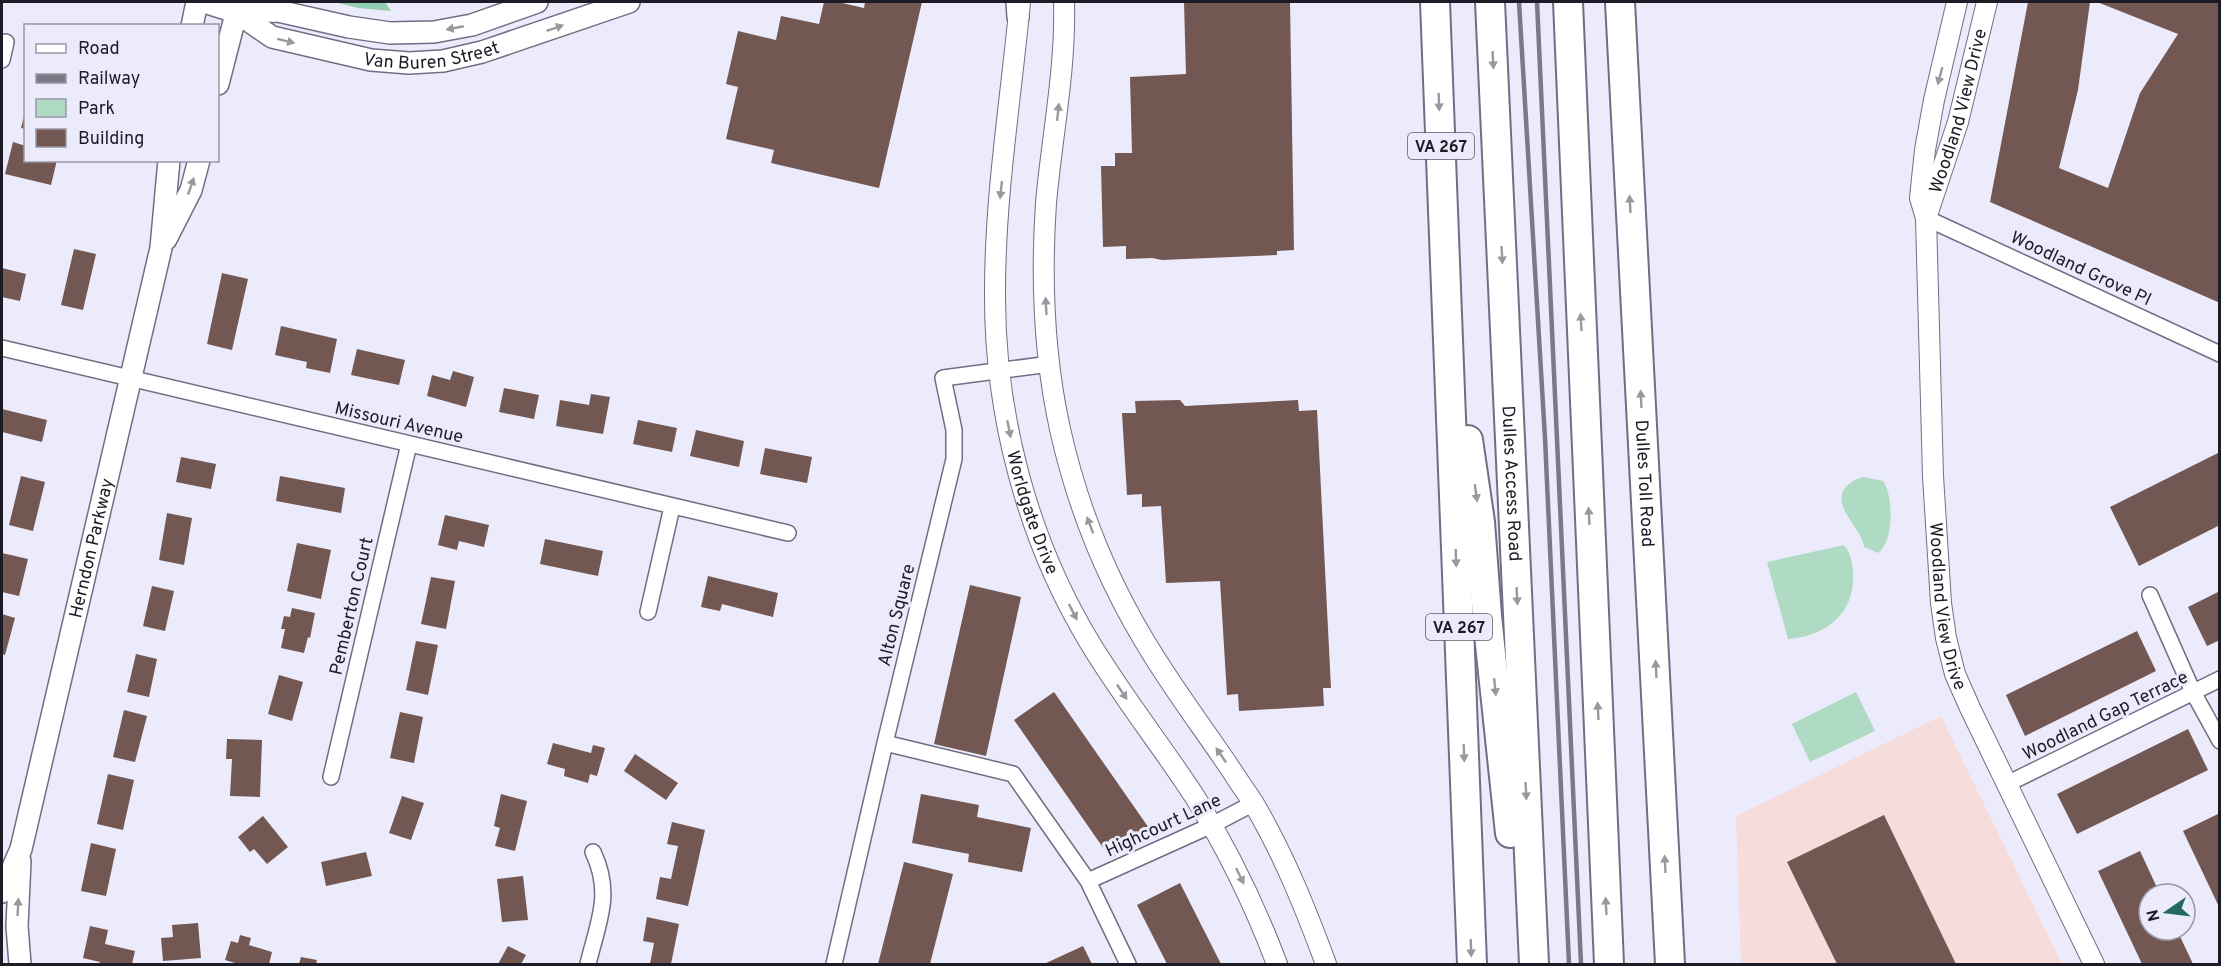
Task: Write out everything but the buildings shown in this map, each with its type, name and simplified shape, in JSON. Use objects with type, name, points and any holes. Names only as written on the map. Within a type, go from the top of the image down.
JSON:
[{"type":"highway","name":"VA 267","points":[[1435,2],[1472,964]]},
{"type":"highway","name":"Dulles Access Road","points":[[1490,2],[1534,964]]},
{"type":"highway","points":[[1568,2],[1609,964]]},
{"type":"highway","name":"Dulles Toll Road","points":[[1620,2],[1670,964]]},
{"type":"highway","points":[[1446,290],[1480,522],[1518,930],[1524,964]]},
{"type":"main road","points":[[192,24],[197,2]]},
{"type":"main road","name":"Van Buren Street","points":[[204,2],[278,11],[334,24],[390,33],[434,32],[472,25],[537,2]]},
{"type":"main road","points":[[303,2],[334,24]]},
{"type":"main road","name":"Van Buren Street","points":[[238,7],[272,37],[371,60],[426,63],[482,52],[628,2]]},
{"type":"main road","points":[[219,80],[238,7]]},
{"type":"main road","name":"Herndon Parkway","points":[[20,964],[17,926],[21,849],[161,248],[169,162]]},
{"type":"main road","name":"Herndon Parkway","points":[[161,248],[191,190],[198,162]]},
{"type":"main road","name":"Herndon Parkway","points":[[2,892],[21,849]]},
{"type":"street","points":[[1064,2],[1062,74],[1047,200],[1045,287],[1050,364],[1067,458],[1087,518],[1113,579],[1141,635],[1254,803],[1301,898],[1326,964]]},
{"type":"street","name":"Woodland View Drive","points":[[1958,2],[1934,100],[1925,150],[1920,198],[1926,218],[1933,463],[1941,603],[1955,674],[2094,964]]},
{"type":"street","name":"Woodland View Drive","points":[[1926,218],[1958,122],[1987,2]]},
{"type":"street","name":"Worldgate Drive","points":[[1018,7],[996,259],[996,321],[1000,371],[1010,435],[1023,488],[1036,528],[1060,587],[1095,651],[1212,825],[1240,875],[1277,964]]},
{"type":"street","points":[[2,60],[6,42]]},
{"type":"street","name":"Woodland Grove Pl","points":[[1926,218],[2220,354]]},
{"type":"street","name":"Missouri Avenue","points":[[2,348],[788,533]]},
{"type":"street","name":"Alton Square","points":[[834,964],[954,459],[954,430],[943,378],[1050,364]]},
{"type":"street","name":"Pemberton Court","points":[[331,777],[409,444]]},
{"type":"street","points":[[648,612],[672,507]]},
{"type":"street","points":[[2150,595],[2193,692],[2220,741]]},
{"type":"street","name":"Woodland Gap Terrace","points":[[2007,784],[2220,679]]},
{"type":"street","points":[[885,743],[1012,774],[1088,881],[1128,964]]},
{"type":"street","name":"Highcourt Lane","points":[[1088,881],[1212,825],[1254,803]]},
{"type":"street","points":[[588,964],[603,903],[604,885],[601,868],[593,852]]},
{"type":"shaded area","points":[[1941,716],[2062,964],[1741,964],[1736,816]]},
{"type":"green space","points":[[335,2],[385,2],[391,11],[358,8]]},
{"type":"green space","points":[[1859,478],[1883,481],[1889,497],[1890,529],[1878,553],[1864,547],[1842,503],[1845,488]]},
{"type":"green space","points":[[1844,545],[1851,559],[1853,575],[1849,601],[1843,612],[1835,621],[1814,634],[1788,639],[1767,562]]},
{"type":"green space","points":[[1856,692],[1875,731],[1810,762],[1792,724]]},
{"type":"railway","points":[[1519,2],[1545,438],[1569,964]]},
{"type":"railway","points":[[1537,2],[1581,964]]}]
